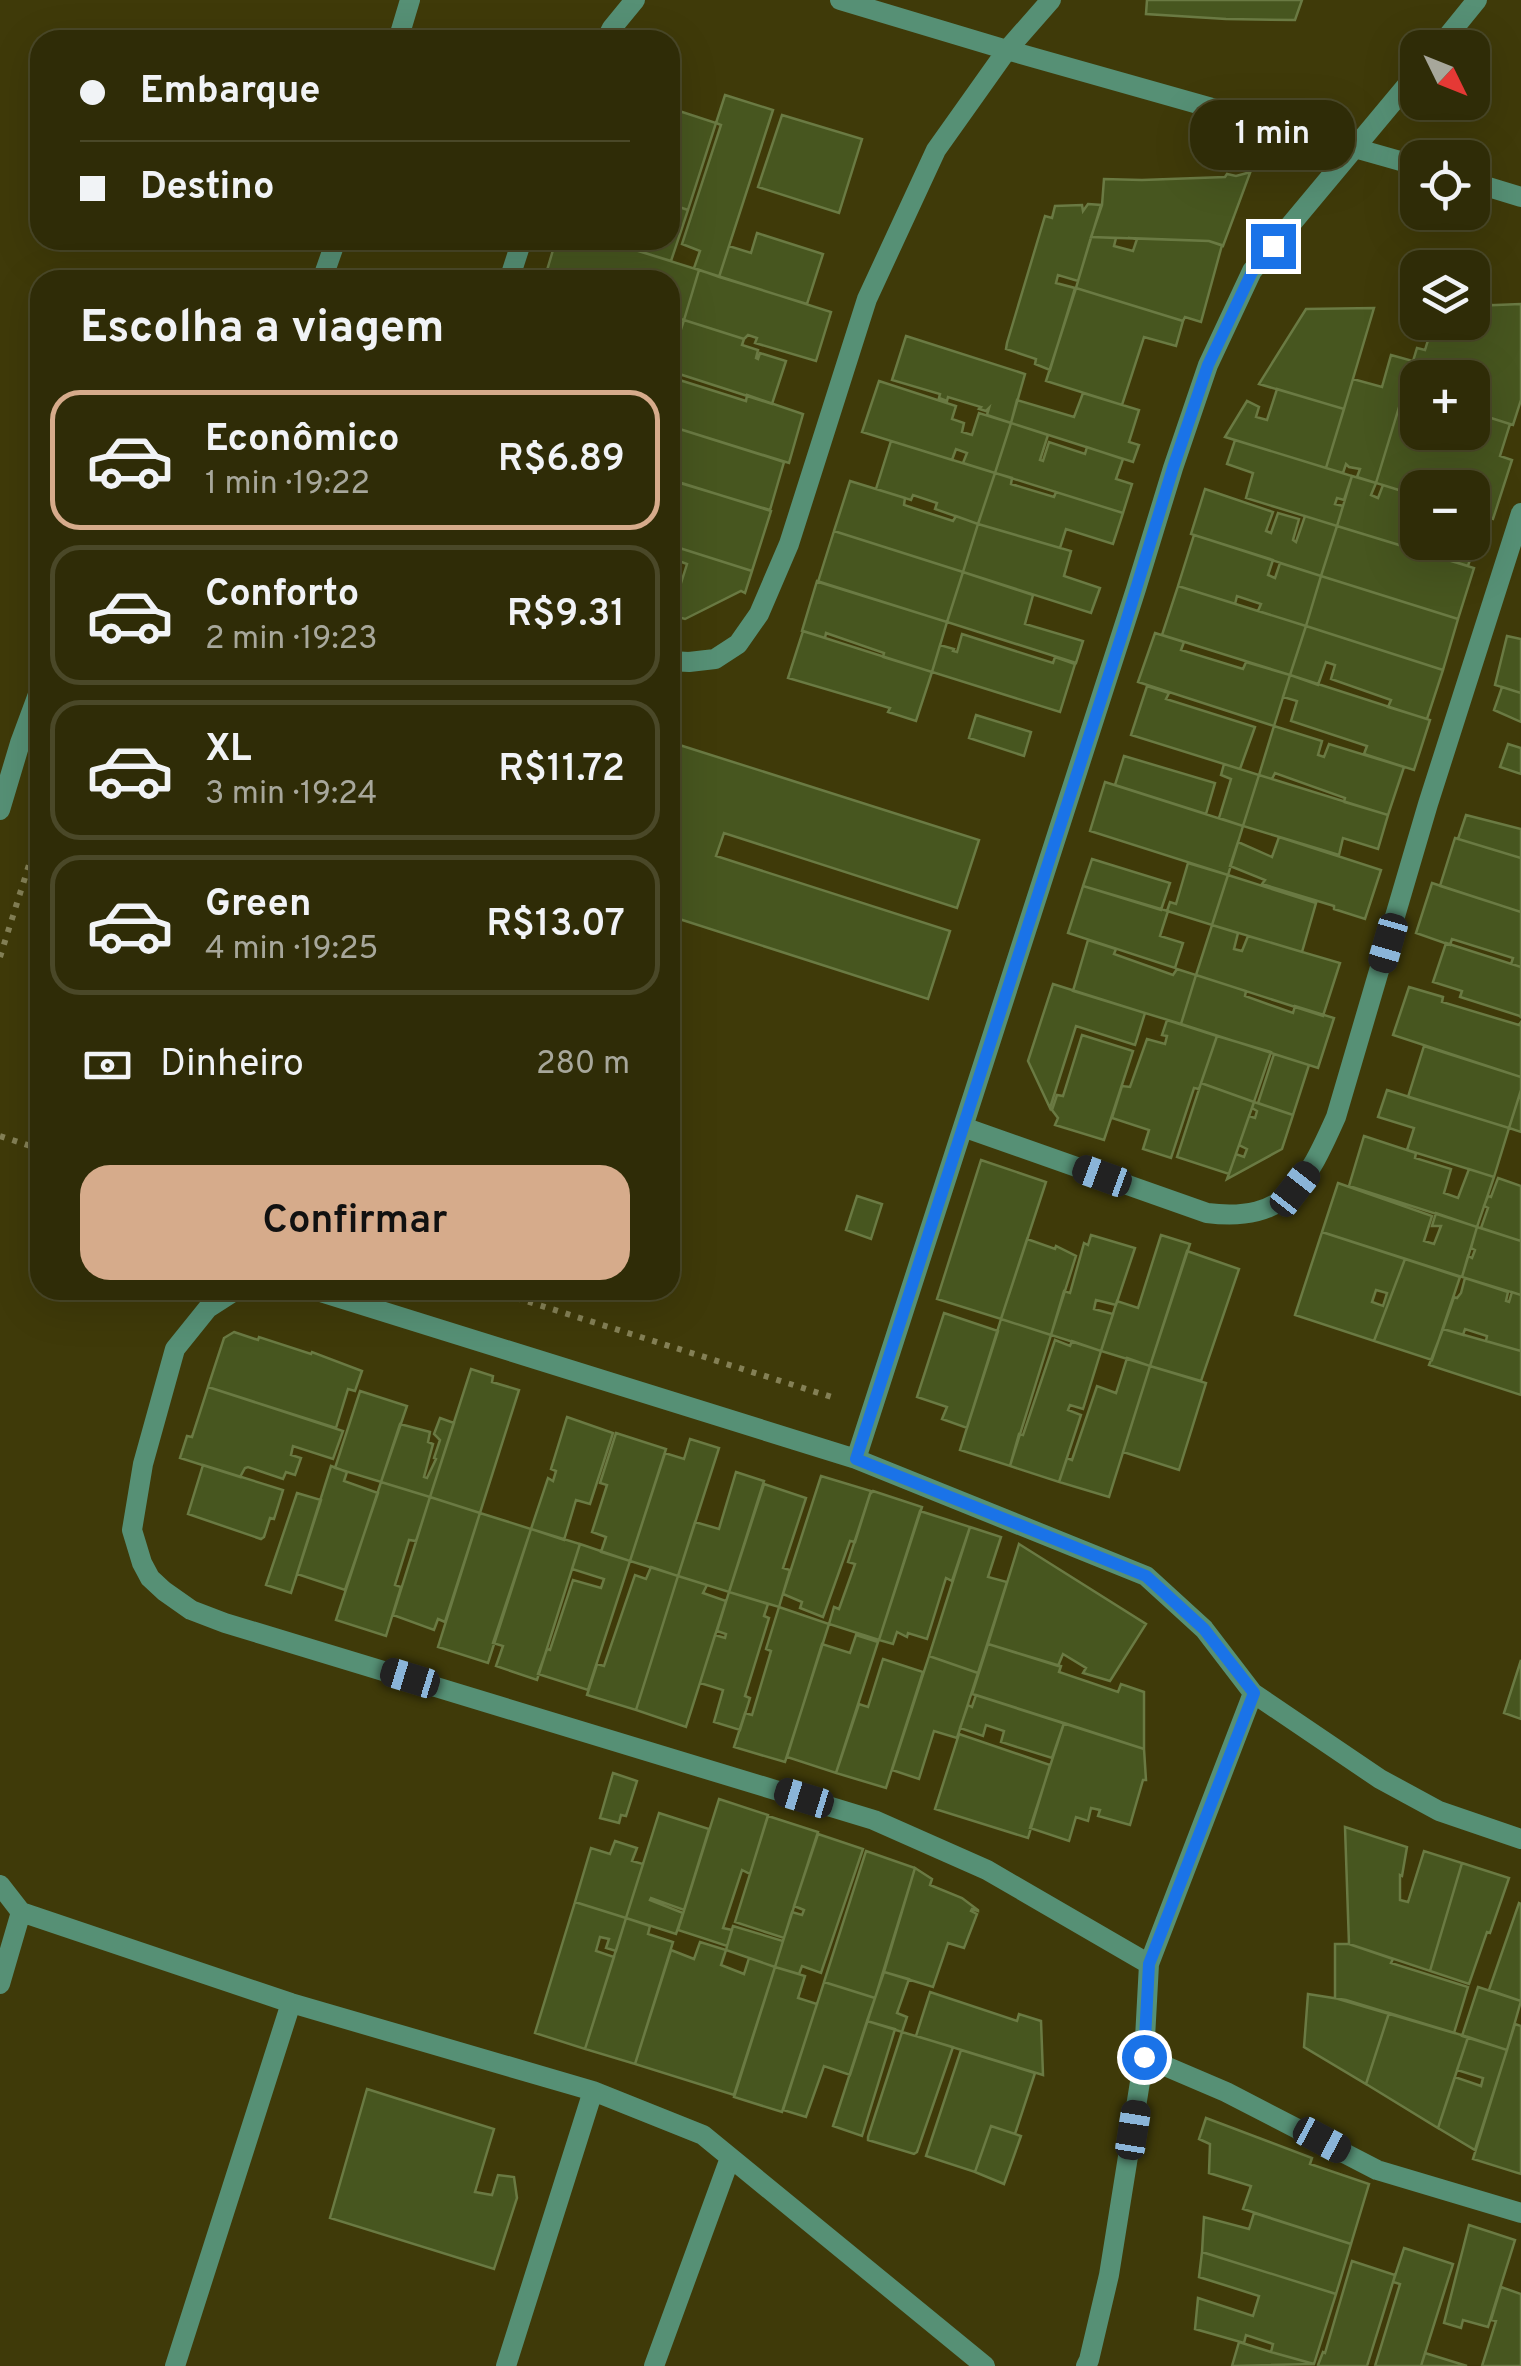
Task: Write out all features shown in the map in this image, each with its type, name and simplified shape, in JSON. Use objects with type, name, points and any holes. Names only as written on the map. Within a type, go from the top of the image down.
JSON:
[{"type":"street","points":[[401,30],[410,0]]},
{"type":"street","points":[[611,30],[636,0]]},
{"type":"street","points":[[840,0],[1400,160]]},
{"type":"street","points":[[680,662],[715,658],[738,644],[759,614],[789,544],[867,299],[936,150],[1007,50],[1051,0]]},
{"type":"street","points":[[1453,30],[1478,0]]},
{"type":"street","points":[[856,1459],[1208,365],[1252,272],[1400,94]]},
{"type":"street","points":[[1490,188],[1521,197]]},
{"type":"street","points":[[964,1127],[1207,1213],[1256,1213],[1279,1204],[1295,1189],[1317,1160],[1336,1116],[1434,786],[1521,513]]},
{"type":"street","points":[[0,810],[30,719]]},
{"type":"street","points":[[220,1300],[208,1308],[175,1349],[143,1464],[132,1530],[150,1578],[190,1610],[874,1820],[987,1870],[1149,1964]]},
{"type":"street","points":[[346,1300],[856,1459],[1146,1576],[1204,1629],[1254,1693],[1380,1779],[1439,1811],[1521,1840]]},
{"type":"street","points":[[1086,2366],[1109,2275],[1144,2057],[1149,1964],[1254,1693]]},
{"type":"street","points":[[0,1885],[21,1912],[291,2003],[594,2091],[703,2134],[984,2366]]},
{"type":"street","points":[[0,1984],[21,1912]]},
{"type":"street","points":[[175,2366],[291,2003]]},
{"type":"street","points":[[1144,2057],[1226,2092],[1377,2170],[1521,2213]]},
{"type":"street","points":[[506,2366],[594,2091]]},
{"type":"street","points":[[654,2366],[730,2158]]},
{"type":"path","points":[[0,957],[30,862]]},
{"type":"path","points":[[0,1136],[30,1145]]},
{"type":"path","points":[[523,1300],[835,1398]]},
{"type":"building","points":[[1147,0],[1302,0],[1295,20],[1146,14]]},
{"type":"building","points":[[725,95],[773,110],[719,277],[694,268],[700,251],[682,244],[721,125],[716,123]]},
{"type":"building","points":[[680,111],[716,123],[688,210],[680,207]]},
{"type":"building","points":[[782,115],[862,139],[839,213],[758,187]]},
{"type":"building","points":[[1250,173],[1223,246],[1209,241],[1091,237],[1102,205],[1104,179]]},
{"type":"building","points":[[1088,204],[1101,205],[1078,281],[1058,275],[1056,283],[1075,288],[1050,370],[1035,364],[1036,359],[1006,349],[1007,343],[1045,216],[1052,218],[1055,206],[1082,205],[1083,211]]},
{"type":"building","points":[[680,207],[688,210],[680,234]]},
{"type":"building","points":[[757,233],[823,254],[807,304],[719,277],[729,246],[751,253]]},
{"type":"building","points":[[1091,237],[1116,238],[1114,246],[1133,251],[1137,239],[1128,238],[1209,241],[1222,245],[1201,322],[1185,317],[1183,321],[1076,288]]},
{"type":"building","points":[[553,250],[635,250],[699,270],[684,320],[680,319],[680,270],[547,270]]},
{"type":"building","points":[[635,250],[675,250],[671,261]]},
{"type":"building","points":[[699,270],[831,312],[816,361],[755,343],[757,338],[748,335],[744,339],[684,320]]},
{"type":"building","points":[[1076,288],[1183,321],[1176,346],[1144,337],[1122,405],[1046,381]]},
{"type":"building","points":[[1521,304],[1521,400],[1513,425],[1490,418],[1490,360],[1413,360],[1417,348],[1425,350],[1428,340],[1490,340],[1490,305]]},
{"type":"building","points":[[1374,308],[1344,409],[1259,384],[1306,309]]},
{"type":"building","points":[[684,320],[744,339],[742,345],[758,350],[758,359],[760,353],[786,361],[772,404],[680,374],[680,332]]},
{"type":"building","points":[[906,336],[1025,374],[1011,423],[987,415],[989,408],[986,411],[948,397],[947,401],[939,398],[940,394],[892,380]]},
{"type":"building","points":[[1391,355],[1409,360],[1400,360],[1400,404],[1376,483],[1357,477],[1360,469],[1346,464],[1343,473],[1326,468],[1353,379],[1382,387]]},
{"type":"building","points":[[680,380],[746,401],[747,395],[803,414],[789,463],[680,429]]},
{"type":"building","points":[[879,381],[956,406],[952,419],[964,423],[962,432],[972,435],[979,413],[1011,423],[995,473],[963,463],[967,453],[956,449],[952,460],[862,432]]},
{"type":"building","points":[[1277,389],[1344,409],[1326,468],[1225,437],[1247,401],[1259,407],[1256,417],[1267,420]]},
{"type":"building","points":[[1083,393],[1139,410],[1129,442],[1139,445],[1133,462],[1011,423],[1017,400],[1074,417]]},
{"type":"building","points":[[1400,404],[1400,450],[1490,450],[1490,418],[1510,424],[1500,456],[1512,460],[1493,519],[1490,470],[1400,470],[1400,490],[1376,483]]},
{"type":"building","points":[[1011,423],[1048,435],[1040,460],[1043,461],[1049,442],[1085,454],[1087,447],[1123,459],[1116,479],[1132,484],[1123,513],[995,473]]},
{"type":"building","points":[[680,429],[784,462],[770,510],[680,483]]},
{"type":"building","points":[[1235,440],[1352,476],[1344,500],[1337,498],[1335,504],[1343,506],[1337,526],[1246,498],[1253,473],[1227,464]]},
{"type":"building","points":[[891,441],[995,473],[978,524],[935,509],[937,503],[876,489]]},
{"type":"building","points":[[995,473],[1012,478],[1011,484],[1054,497],[1056,492],[1123,513],[1113,544],[1066,529],[1060,548],[978,524]]},
{"type":"building","points":[[1352,476],[1376,483],[1371,495],[1378,498],[1383,485],[1400,490],[1400,545],[1337,526]]},
{"type":"building","points":[[850,481],[905,498],[904,505],[953,521],[956,516],[978,524],[963,572],[834,531]]},
{"type":"building","points":[[680,483],[771,511],[752,571],[680,548]]},
{"type":"building","points":[[1205,489],[1273,512],[1266,531],[1271,533],[1278,513],[1299,519],[1293,540],[1296,542],[1305,516],[1337,526],[1321,576],[1191,534]]},
{"type":"building","points":[[978,524],[1071,551],[1064,576],[1100,588],[1091,613],[963,572]]},
{"type":"building","points":[[1337,526],[1400,545],[1400,560],[1448,560],[1474,568],[1458,619],[1321,576]]},
{"type":"building","points":[[834,531],[963,572],[947,622],[818,582]]},
{"type":"building","points":[[1194,535],[1273,560],[1268,575],[1275,578],[1280,563],[1321,576],[1306,626],[1258,611],[1261,604],[1237,596],[1235,604],[1178,586]]},
{"type":"building","points":[[680,548],[752,571],[745,593],[741,591],[685,619],[680,618],[680,586],[687,564],[680,561]]},
{"type":"building","points":[[1448,560],[1470,560],[1468,566]]},
{"type":"building","points":[[963,572],[1033,595],[1025,624],[1083,641],[1076,663],[947,622]]},
{"type":"building","points":[[1321,576],[1458,619],[1443,670],[1306,626]]},
{"type":"building","points":[[817,581],[947,622],[932,672],[826,633],[825,638],[802,631]]},
{"type":"building","points":[[1178,586],[1306,626],[1290,675],[1162,635]]},
{"type":"building","points":[[1306,626],[1443,670],[1427,719],[1388,707],[1391,700],[1331,679],[1335,665],[1326,662],[1318,685],[1290,675]]},
{"type":"building","points":[[803,631],[932,672],[916,721],[888,712],[890,708],[788,678]]},
{"type":"building","points":[[1155,633],[1184,642],[1181,650],[1243,669],[1246,662],[1290,675],[1274,726],[1138,682]]},
{"type":"building","points":[[962,634],[1053,663],[1055,657],[1075,664],[1060,712],[932,672],[940,645],[957,652]]},
{"type":"building","points":[[1507,636],[1521,639],[1521,693],[1495,685]]},
{"type":"building","points":[[1290,675],[1430,720],[1414,770],[1364,754],[1367,746],[1291,721],[1297,701],[1283,697]]},
{"type":"building","points":[[1147,686],[1169,693],[1166,699],[1255,727],[1240,769],[1131,735]]},
{"type":"building","points":[[1502,687],[1521,693],[1521,722],[1494,710]]},
{"type":"building","points":[[976,715],[1031,732],[1024,756],[969,738]]},
{"type":"building","points":[[1274,726],[1322,741],[1318,755],[1324,757],[1329,744],[1404,767],[1388,815],[1344,802],[1345,798],[1275,773],[1272,779],[1259,775]]},
{"type":"building","points":[[1508,744],[1521,748],[1521,774],[1500,767]]},
{"type":"building","points":[[680,745],[979,840],[957,908],[724,833],[716,856],[950,931],[928,999],[680,919]]},
{"type":"building","points":[[1124,756],[1215,783],[1206,814],[1115,785]]},
{"type":"building","points":[[1224,764],[1259,775],[1243,826],[1219,818],[1231,779],[1221,775]]},
{"type":"building","points":[[1259,775],[1388,815],[1378,849],[1343,838],[1339,855],[1243,826]]},
{"type":"building","points":[[1105,782],[1243,826],[1228,875],[1090,831]]},
{"type":"building","points":[[1466,815],[1521,829],[1521,858],[1458,839]]},
{"type":"building","points":[[1279,837],[1381,870],[1365,919],[1262,884],[1265,880],[1230,866],[1238,842],[1272,857]]},
{"type":"building","points":[[1455,838],[1521,858],[1521,912],[1440,886]]},
{"type":"building","points":[[1092,859],[1170,883],[1161,910],[1083,886]]},
{"type":"building","points":[[1188,863],[1228,875],[1212,925],[1167,911],[1170,902],[1176,904]]},
{"type":"building","points":[[1228,875],[1316,903],[1302,952],[1212,925]]},
{"type":"building","points":[[1432,883],[1521,912],[1521,967],[1511,964],[1513,958],[1452,939],[1450,945],[1416,933]]},
{"type":"building","points":[[1083,886],[1168,911],[1160,936],[1183,943],[1175,968],[1068,933]]},
{"type":"building","points":[[1212,925],[1238,933],[1234,949],[1242,951],[1248,936],[1340,963],[1323,1016],[1196,975]]},
{"type":"building","points":[[1088,940],[1116,949],[1114,954],[1173,975],[1177,969],[1196,975],[1181,1024],[1073,991]]},
{"type":"building","points":[[1446,943],[1521,967],[1521,1018],[1460,997],[1462,991],[1433,982]]},
{"type":"building","points":[[1196,975],[1246,991],[1245,996],[1293,1013],[1295,1006],[1334,1018],[1318,1068],[1181,1024]]},
{"type":"building","points":[[1053,984],[1145,1013],[1135,1045],[1076,1026],[1050,1108],[1028,1061]]},
{"type":"building","points":[[1409,987],[1443,997],[1442,1002],[1519,1025],[1521,1022],[1521,1077],[1393,1035]]},
{"type":"building","points":[[1167,1020],[1217,1036],[1199,1089],[1194,1088],[1171,1158],[1143,1149],[1149,1130],[1112,1118],[1122,1086],[1130,1087],[1147,1039],[1165,1044],[1167,1036],[1162,1035]]},
{"type":"building","points":[[1082,1035],[1133,1051],[1104,1140],[1055,1125],[1058,1118],[1052,1110],[1057,1095],[1063,1096]]},
{"type":"building","points":[[1217,1036],[1271,1052],[1254,1102],[1201,1083]]},
{"type":"building","points":[[1424,1046],[1521,1077],[1509,1128],[1408,1097]]},
{"type":"building","points":[[1274,1054],[1309,1065],[1293,1115],[1258,1103]]},
{"type":"building","points":[[1201,1083],[1254,1102],[1229,1174],[1177,1157]]},
{"type":"building","points":[[1387,1090],[1509,1128],[1494,1177],[1407,1150],[1414,1128],[1378,1117]]},
{"type":"building","points":[[1521,1090],[1521,1132],[1509,1128]]},
{"type":"building","points":[[1254,1102],[1293,1115],[1282,1149],[1227,1179],[1236,1154],[1244,1157],[1247,1149],[1239,1145],[1249,1116],[1255,1118]]},
{"type":"building","points":[[1364,1136],[1451,1169],[1444,1193],[1458,1198],[1469,1169],[1494,1177],[1477,1227],[1349,1186]]},
{"type":"building","points":[[981,1160],[1046,1182],[1001,1319],[937,1299]]},
{"type":"building","points":[[1498,1178],[1521,1186],[1521,1241],[1481,1228],[1488,1208],[1484,1206]]},
{"type":"building","points":[[1338,1183],[1432,1216],[1424,1241],[1434,1244],[1441,1226],[1432,1226],[1436,1213],[1477,1227],[1462,1277],[1322,1232]]},
{"type":"building","points":[[857,1196],[882,1204],[871,1239],[846,1230]]},
{"type":"building","points":[[1477,1227],[1521,1241],[1521,1295],[1462,1277],[1468,1256],[1472,1258],[1475,1250],[1471,1248]]},
{"type":"building","points":[[1322,1232],[1405,1259],[1374,1341],[1295,1315]],"holes":[[[1376,1290],[1387,1293],[1383,1306],[1372,1302]]]},
{"type":"building","points":[[1091,1235],[1135,1248],[1116,1305],[1096,1300],[1094,1309],[1113,1314],[1101,1351],[1051,1335],[1064,1291],[1070,1293],[1084,1243],[1088,1245]]},
{"type":"building","points":[[1161,1235],[1190,1244],[1150,1366],[1101,1351],[1117,1301],[1138,1308]]},
{"type":"building","points":[[1027,1239],[1076,1256],[1051,1335],[1001,1319]]},
{"type":"building","points":[[1187,1251],[1239,1269],[1201,1381],[1150,1366]]},
{"type":"building","points":[[1405,1259],[1460,1277],[1432,1360],[1374,1341]]},
{"type":"building","points":[[1465,1278],[1508,1292],[1509,1302],[1512,1292],[1521,1295],[1521,1351],[1486,1341],[1487,1336],[1465,1329],[1463,1335],[1443,1329]]},
{"type":"building","points":[[944,1313],[998,1331],[967,1428],[942,1419],[947,1407],[917,1397]]},
{"type":"building","points":[[1001,1319],[1051,1335],[1010,1466],[960,1450]]},
{"type":"building","points":[[1443,1329],[1521,1351],[1521,1395],[1429,1365]]},
{"type":"building","points":[[234,1332],[312,1352],[362,1371],[355,1391],[348,1389],[336,1428],[208,1387],[224,1338]]},
{"type":"building","points":[[1055,1340],[1101,1351],[1083,1409],[1070,1405],[1068,1410],[1081,1415],[1059,1482],[1010,1466]]},
{"type":"building","points":[[1127,1358],[1150,1366],[1109,1497],[1059,1482],[1067,1458],[1072,1460],[1097,1386],[1116,1393]]},
{"type":"building","points":[[1150,1366],[1206,1383],[1179,1470],[1123,1452]]},
{"type":"building","points":[[471,1369],[493,1376],[492,1382],[519,1390],[480,1513],[430,1497]]},
{"type":"building","points":[[208,1387],[343,1431],[333,1459],[293,1446],[291,1455],[301,1458],[295,1475],[286,1472],[283,1479],[248,1467],[240,1477],[180,1458],[187,1436],[192,1437]]},
{"type":"building","points":[[360,1391],[407,1406],[381,1482],[335,1468]]},
{"type":"building","points":[[567,1417],[613,1433],[590,1504],[576,1500],[564,1540],[531,1529],[548,1478],[553,1481],[556,1471],[551,1469]]},
{"type":"building","points":[[440,1418],[454,1423],[430,1497],[381,1482],[400,1424],[430,1432],[428,1442],[433,1444],[424,1477],[427,1478],[436,1459],[440,1440],[434,1434]]},
{"type":"building","points":[[616,1433],[666,1449],[630,1561],[601,1552],[606,1537],[592,1532],[607,1485],[600,1483]]},
{"type":"building","points":[[690,1439],[719,1448],[678,1576],[630,1561],[665,1453],[684,1459]]},
{"type":"building","points":[[203,1465],[283,1490],[264,1537],[188,1514]]},
{"type":"building","points":[[331,1466],[347,1472],[344,1481],[378,1493],[345,1590],[297,1574]]},
{"type":"building","points":[[736,1472],[764,1481],[729,1592],[678,1576],[695,1522],[719,1529]]},
{"type":"building","points":[[821,1476],[871,1491],[855,1542],[850,1541],[823,1617],[800,1608],[802,1602],[783,1594]]},
{"type":"building","points":[[381,1482],[430,1497],[416,1541],[409,1540],[395,1585],[401,1587],[386,1636],[336,1620]]},
{"type":"building","points":[[764,1484],[806,1498],[783,1568],[790,1570],[779,1607],[729,1592]]},
{"type":"building","points":[[873,1491],[922,1507],[879,1640],[829,1624],[834,1607],[839,1609],[855,1564],[848,1562]]},
{"type":"building","points":[[297,1493],[321,1500],[291,1593],[266,1585]]},
{"type":"building","points":[[430,1497],[480,1513],[445,1622],[438,1619],[434,1630],[393,1615]]},
{"type":"building","points":[[920,1511],[970,1527],[952,1581],[946,1578],[927,1639],[897,1632],[893,1644],[879,1640]]},
{"type":"building","points":[[480,1513],[531,1529],[488,1663],[438,1647]]},
{"type":"building","points":[[970,1527],[1001,1537],[988,1577],[1007,1582],[978,1673],[929,1656]]},
{"type":"building","points":[[531,1529],[580,1544],[537,1680],[496,1666],[503,1646],[493,1643]]},
{"type":"building","points":[[580,1544],[630,1561],[588,1690],[538,1674],[573,1580],[601,1588],[604,1579],[572,1569]]},
{"type":"building","points":[[1019,1544],[1146,1624],[1110,1681],[1083,1673],[1086,1668],[1063,1654],[1058,1666],[988,1644]]},
{"type":"building","points":[[651,1567],[678,1576],[636,1710],[587,1695],[597,1664],[604,1666],[635,1575],[646,1579]]},
{"type":"building","points":[[678,1576],[707,1585],[703,1593],[726,1601],[686,1727],[636,1710]]},
{"type":"building","points":[[729,1592],[768,1604],[764,1616],[769,1618],[745,1696],[750,1698],[740,1730],[714,1722],[723,1690],[700,1683],[715,1635],[725,1638],[726,1634],[717,1631]]},
{"type":"building","points":[[779,1607],[829,1624],[785,1762],[734,1747],[745,1713],[752,1715]]},
{"type":"building","points":[[856,1635],[878,1642],[836,1773],[787,1757],[822,1644],[850,1653]]},
{"type":"building","points":[[988,1644],[1061,1666],[1059,1672],[1118,1692],[1121,1684],[1144,1692],[1144,1749],[972,1694]]},
{"type":"building","points":[[929,1656],[978,1673],[957,1738],[934,1731],[919,1779],[892,1770]]},
{"type":"building","points":[[883,1659],[923,1672],[886,1788],[836,1773],[859,1704],[868,1707]]},
{"type":"building","points":[[1521,1660],[1521,1719],[1504,1713]]},
{"type":"building","points":[[976,1695],[1064,1723],[1052,1758],[1001,1742],[1004,1731],[986,1725],[983,1736],[960,1728]]},
{"type":"building","points":[[1064,1723],[1144,1749],[1146,1780],[1130,1825],[1098,1816],[1100,1810],[1091,1808],[1088,1821],[1076,1817],[1069,1841],[1030,1828]]},
{"type":"building","points":[[959,1734],[1050,1765],[1028,1838],[935,1809]]},
{"type":"building","points":[[613,1773],[637,1781],[626,1816],[621,1815],[619,1823],[600,1818]]},
{"type":"building","points":[[719,1799],[768,1815],[750,1874],[742,1870],[723,1928],[732,1930],[727,1946],[678,1930]]},
{"type":"building","points":[[659,1813],[709,1829],[684,1910],[650,1900],[683,1913],[676,1934],[626,1918]]},
{"type":"building","points":[[768,1816],[818,1832],[784,1938],[735,1922]]},
{"type":"building","points":[[1345,1827],[1407,1847],[1400,1875],[1400,1900],[1408,1902],[1424,1851],[1462,1863],[1430,1971],[1349,1944]]},
{"type":"building","points":[[818,1834],[863,1849],[821,1973],[802,1966],[799,1974],[775,1967],[792,1912],[802,1915],[804,1910],[794,1906]]},
{"type":"building","points":[[615,1841],[637,1848],[632,1861],[643,1864],[626,1918],[575,1902],[591,1848],[610,1854]]},
{"type":"building","points":[[866,1851],[915,1868],[875,1998],[824,1982]]},
{"type":"building","points":[[1462,1863],[1509,1878],[1469,1984],[1430,1971]]},
{"type":"building","points":[[915,1868],[932,1879],[930,1885],[962,1898],[978,1910],[971,1911],[977,1914],[964,1948],[948,1943],[933,1987],[884,1972]]},
{"type":"building","points":[[575,1902],[626,1918],[616,1951],[606,1948],[609,1939],[600,1937],[596,1951],[614,1957],[585,2049],[535,2033]]},
{"type":"building","points":[[1521,1904],[1521,2001],[1489,1990]]},
{"type":"building","points":[[626,1918],[650,1926],[648,1934],[673,1942],[635,2064],[585,2049]]},
{"type":"building","points":[[733,1926],[783,1941],[775,1967],[726,1950]]},
{"type":"building","points":[[700,1942],[726,1950],[721,1965],[744,1974],[749,1958],[775,1967],[734,2095],[635,2064],[671,1950],[694,1959]]},
{"type":"building","points":[[1335,1944],[1349,1944],[1393,1959],[1391,1963],[1468,1987],[1454,2033],[1335,1998]]},
{"type":"building","points":[[775,1967],[805,1976],[798,1998],[817,2004],[782,2112],[734,2097]]},
{"type":"building","points":[[884,1972],[909,1979],[897,2013],[907,2017],[902,2032],[867,2021]]},
{"type":"building","points":[[824,1982],[875,1998],[850,2075],[824,2066],[806,2117],[783,2110]]},
{"type":"building","points":[[1478,1987],[1521,2001],[1507,2050],[1462,2036]]},
{"type":"building","points":[[930,1992],[1017,2021],[1019,2014],[1041,2021],[1043,2075],[916,2036]]},
{"type":"building","points":[[1308,1994],[1389,2013],[1366,2084],[1304,2047]]},
{"type":"building","points":[[1389,2013],[1468,2037],[1438,2128],[1366,2084]]},
{"type":"building","points":[[867,2021],[895,2029],[862,2136],[833,2126]]},
{"type":"building","points":[[1515,2024],[1521,2026],[1521,2174],[1473,2159]]},
{"type":"building","points":[[902,2032],[953,2047],[914,2154],[868,2140]]},
{"type":"building","points":[[1468,2037],[1507,2050],[1475,2150],[1438,2128],[1455,2077],[1481,2086],[1483,2078],[1457,2070]]},
{"type":"building","points":[[961,2050],[1035,2073],[1015,2134],[991,2126],[975,2172],[926,2156]]},
{"type":"building","points":[[367,2089],[494,2129],[475,2192],[492,2195],[498,2175],[514,2177],[517,2198],[494,2269],[330,2218]]},
{"type":"building","points":[[1206,2118],[1312,2158],[1310,2164],[1369,2184],[1351,2244],[1243,2209],[1251,2186],[1209,2173],[1210,2144],[1199,2139]]},
{"type":"building","points":[[991,2126],[1021,2136],[1004,2184],[975,2172]]},
{"type":"building","points":[[1254,2213],[1351,2244],[1336,2294],[1202,2252],[1204,2217],[1249,2229]]},
{"type":"building","points":[[1469,2225],[1515,2240],[1488,2327],[1463,2320],[1461,2328],[1444,2323]]},
{"type":"building","points":[[1404,2248],[1453,2264],[1421,2366],[1375,2366],[1400,2284],[1393,2282]]},
{"type":"building","points":[[1202,2252],[1336,2294],[1314,2364],[1271,2352],[1273,2344],[1246,2335],[1244,2343],[1195,2329],[1198,2298],[1253,2316],[1259,2296],[1199,2277]]},
{"type":"building","points":[[1352,2261],[1395,2275],[1393,2282],[1367,2366],[1320,2366],[1318,2365]]},
{"type":"building","points":[[1501,2287],[1521,2294],[1521,2366],[1482,2366],[1496,2321],[1491,2320]]},
{"type":"building","points":[[1239,2342],[1271,2352],[1314,2364],[1232,2366]]},
{"type":"building","points":[[1425,2353],[1467,2366],[1421,2366]]},
{"type":"route","points":[[1144,2057],[1149,1964],[1254,1693],[1204,1629],[1146,1576],[856,1459],[1208,365],[1252,272],[1273,246]]}]
